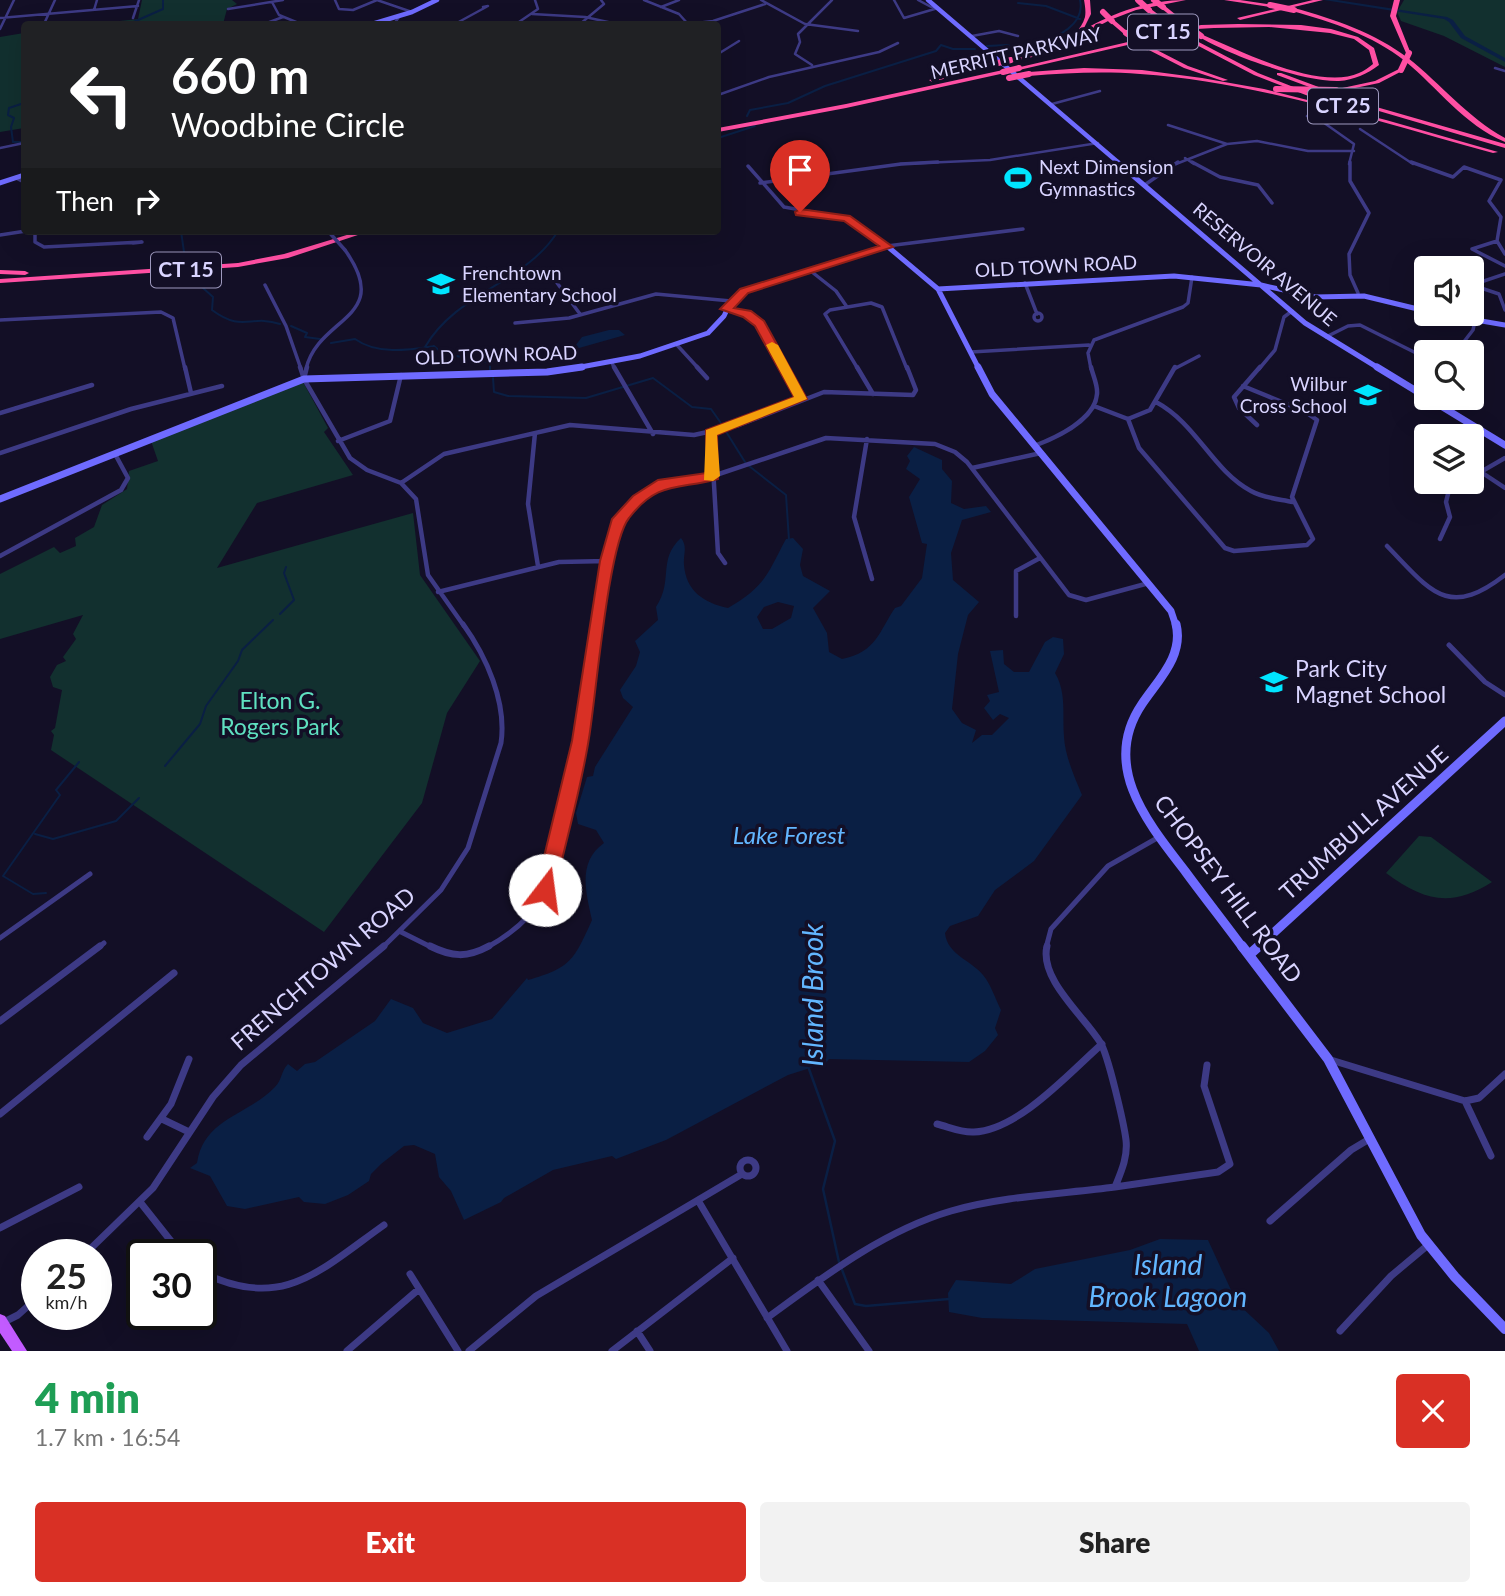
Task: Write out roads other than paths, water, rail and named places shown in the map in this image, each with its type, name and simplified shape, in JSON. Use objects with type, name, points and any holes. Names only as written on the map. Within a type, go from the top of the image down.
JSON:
[{"type":"highway","points":[[1065,43],[1085,23],[1089,12],[1087,0]]},
{"type":"highway","name":"CT 25","points":[[1139,0],[1189,39],[1237,65],[1298,91],[1505,155]]},
{"type":"highway","name":"CT 25","points":[[1154,0],[1201,36],[1250,61],[1322,91],[1505,146]]},
{"type":"highway","points":[[1000,68],[1065,43],[1105,18],[1125,10],[1183,0]]},
{"type":"highway","points":[[1227,0],[1271,5]]},
{"type":"highway","points":[[1245,0],[1339,23],[1384,45],[1415,67],[1465,117],[1505,140]]},
{"type":"highway","name":"MERRITT PARKWAY","points":[[721,127],[822,111],[1015,64],[1310,0]]},
{"type":"highway","name":"MERRITT PARKWAY","points":[[1015,64],[1198,28],[1320,0]]},
{"type":"highway","points":[[1095,3],[1126,33],[1147,47],[1205,74],[1276,89],[1336,90],[1381,81],[1401,70],[1409,53],[1393,9],[1397,0]]},
{"type":"highway","points":[[1198,28],[1246,23],[1310,27],[1362,43],[1373,52],[1377,60],[1376,65],[1363,74],[1315,76],[1268,65],[1201,36]]},
{"type":"highway","name":"MERRITT PARKWAY","points":[[721,126],[1000,68]]},
{"type":"highway","points":[[822,111],[1029,74],[1105,71],[1225,86],[1327,107],[1495,152]]},
{"type":"highway","name":"CT 15","points":[[0,278],[239,259],[334,235]]},
{"type":"highway","name":"CT 15","points":[[0,278],[18,280],[230,266],[285,256],[354,235]]},
{"type":"main road","points":[[384,21],[437,0]]},
{"type":"main road","name":"RESERVOIR AVENUE","points":[[928,0],[1146,184],[1292,312],[1326,337],[1414,388]]},
{"type":"main road","points":[[0,183],[21,176]]},
{"type":"main road","points":[[731,301],[744,291],[887,247],[938,289]]},
{"type":"main road","name":"OLD TOWN ROAD","points":[[938,289],[1192,277],[1261,285],[1315,297],[1375,298],[1414,308]]},
{"type":"main road","name":"CHOPSEY HILL ROAD","points":[[938,289],[992,394],[1171,611],[1179,632],[1178,650],[1137,712],[1128,738],[1128,774],[1133,794],[1144,818],[1328,1059],[1401,1202],[1428,1245],[1505,1329]]},
{"type":"main road","name":"OLD TOWN ROAD","points":[[0,499],[304,379],[524,373],[611,363],[677,345],[712,330],[731,301]]},
{"type":"main road","points":[[1484,322],[1505,325]]},
{"type":"main road","name":"RESERVOIR AVENUE","points":[[1450,410],[1505,445]]},
{"type":"main road","name":"TRUMBULL AVENUE","points":[[1250,954],[1505,721]]},
{"type":"main road","points":[[1,1323],[20,1351]]},
{"type":"street","points":[[0,29],[2,18],[14,0]]},
{"type":"street","points":[[46,21],[55,0]]},
{"type":"street","points":[[94,10],[97,0]]},
{"type":"street","points":[[133,18],[139,0]]},
{"type":"street","points":[[228,9],[283,0]]},
{"type":"street","points":[[335,0],[339,9],[347,11],[377,0],[412,12]]},
{"type":"street","points":[[521,21],[540,6],[535,0]]},
{"type":"street","points":[[584,21],[604,4],[601,0]]},
{"type":"street","points":[[644,0],[684,17],[686,21]]},
{"type":"street","points":[[661,7],[679,0]]},
{"type":"street","points":[[761,0],[805,24],[858,31]]},
{"type":"street","points":[[812,65],[795,54],[800,42],[798,34],[805,24],[832,0]]},
{"type":"street","points":[[894,0],[904,18],[937,8]]},
{"type":"street","points":[[918,0],[927,7],[937,8]]},
{"type":"street","points":[[271,1],[283,17],[293,21]]},
{"type":"street","points":[[712,21],[765,4]]},
{"type":"street","points":[[2,18],[138,6]]},
{"type":"street","points":[[460,21],[483,7]]},
{"type":"street","points":[[532,14],[592,16],[608,21]]},
{"type":"street","points":[[272,21],[283,17]]},
{"type":"street","points":[[396,21],[399,17]]},
{"type":"street","points":[[972,36],[999,32],[1018,36]]},
{"type":"street","points":[[721,51],[739,41]]},
{"type":"street","points":[[721,94],[812,65],[878,52],[898,43]]},
{"type":"street","points":[[1495,68],[1505,71]]},
{"type":"street","points":[[1052,104],[1100,91]]},
{"type":"street","points":[[1307,116],[1320,120],[1352,140],[1354,151],[1349,164],[1350,180],[1369,210],[1369,217],[1351,243],[1350,250],[1350,278],[1358,293]]},
{"type":"street","points":[[1168,125],[1227,145]]},
{"type":"street","points":[[1360,129],[1419,167],[1453,177],[1464,167],[1501,180],[1489,197],[1501,217],[1497,241],[1505,254]]},
{"type":"street","points":[[1146,184],[1185,158],[1227,145],[1257,141],[1308,150],[1354,151]]},
{"type":"street","points":[[761,184],[901,164],[996,158],[1098,143]]},
{"type":"street","points":[[0,148],[21,144]]},
{"type":"street","points":[[1185,158],[1219,177],[1256,183],[1268,193],[1272,203]]},
{"type":"street","points":[[748,166],[761,184],[784,207],[847,218],[887,247],[905,242],[942,241],[1023,229]]},
{"type":"street","points":[[16,178],[21,180]]},
{"type":"street","points":[[0,235],[21,232]]},
{"type":"street","points":[[35,235],[36,242],[44,247],[134,243]]},
{"type":"street","points":[[304,379],[308,362],[357,303],[365,281],[360,265],[332,235]]},
{"type":"street","points":[[1497,241],[1472,248],[1505,266]]},
{"type":"street","points":[[550,272],[580,314]]},
{"type":"street","points":[[812,272],[836,291],[847,307]]},
{"type":"street","points":[[1505,274],[1472,285],[1501,295],[1505,310]]},
{"type":"street","points":[[971,352],[1088,345],[1102,335],[1183,307],[1188,303],[1192,277]]},
{"type":"street","points":[[1025,284],[1037,314]]},
{"type":"street","points":[[265,285],[286,326],[296,363],[338,441],[358,466],[401,483],[444,454],[535,433],[586,425],[653,434],[711,433],[829,391],[873,394],[910,396],[917,392],[881,306],[871,303],[827,311],[826,315],[873,394]]},
{"type":"street","points":[[515,323],[536,323],[580,314],[656,294],[731,301]]},
{"type":"street","points":[[726,309],[747,314],[760,324],[801,399]]},
{"type":"street","points":[[0,320],[161,312],[173,318],[191,393]]},
{"type":"street","points":[[1258,425],[1235,402],[1235,395],[1275,350],[1284,317],[1292,312]]},
{"type":"street","points":[[1326,337],[1348,326],[1360,325],[1414,352]]},
{"type":"street","points":[[677,345],[707,378]]},
{"type":"street","points":[[1034,446],[1055,438],[1094,406],[1097,391],[1088,358],[1088,345]]},
{"type":"street","points":[[1128,419],[1149,411],[1173,368],[1199,356]]},
{"type":"street","points":[[296,363],[308,362]]},
{"type":"street","points":[[611,363],[653,434]]},
{"type":"street","points":[[338,441],[390,421],[401,375]]},
{"type":"street","points":[[0,413],[92,385]]},
{"type":"street","points":[[0,453],[131,409],[222,386]]},
{"type":"street","points":[[1094,406],[1128,419],[1135,431],[1139,448],[1229,550],[1311,543],[1312,537],[1293,502],[1296,481],[1317,420],[1309,411],[1279,403],[1243,386]]},
{"type":"street","points":[[1156,402],[1177,413],[1246,488],[1266,498],[1293,502]]},
{"type":"street","points":[[535,433],[528,504],[538,566]]},
{"type":"street","points":[[711,433],[718,552],[725,563]]},
{"type":"street","points":[[867,439],[854,517],[872,579]]},
{"type":"street","points":[[401,932],[448,955],[471,956],[507,936],[525,920],[541,898],[552,865],[581,741],[607,561],[615,527],[638,499],[670,481],[713,476],[811,441],[867,439],[935,444],[955,452],[972,468],[1065,591],[1080,600],[1149,583]]},
{"type":"street","points":[[972,468],[1041,453]]},
{"type":"street","points":[[0,556],[125,486],[127,473],[115,454]]},
{"type":"street","points":[[1484,470],[1505,458]]},
{"type":"street","points":[[1484,474],[1505,488]]},
{"type":"street","name":"FRENCHTOWN ROAD","points":[[101,1239],[153,1188],[217,1091],[241,1065],[401,932],[428,906],[463,859],[482,810],[503,730],[497,696],[484,653],[438,592],[426,569],[416,499],[401,483]]},
{"type":"street","points":[[1440,538],[1450,517],[1446,502],[1448,494]]},
{"type":"street","points":[[1387,546],[1431,590],[1451,598],[1468,600],[1481,596],[1505,575]]},
{"type":"street","points":[[1016,616],[1016,571],[1040,558]]},
{"type":"street","points":[[438,592],[538,566],[578,560],[607,561]]},
{"type":"street","points":[[1448,646],[1485,681],[1505,695]]},
{"type":"street","points":[[1115,1186],[1125,1160],[1126,1141],[1102,1044],[1052,980],[1045,954],[1047,940],[1060,918],[1108,866],[1159,836]]},
{"type":"street","points":[[0,938],[90,874]]},
{"type":"street","points":[[0,1021],[104,943]]},
{"type":"street","points":[[0,1114],[174,973]]},
{"type":"street","points":[[937,1124],[976,1132],[999,1125],[1023,1111],[1102,1044]]},
{"type":"street","points":[[147,1137],[162,1119],[189,1059]]},
{"type":"street","points":[[1328,1059],[1465,1101],[1479,1098],[1505,1074]]},
{"type":"street","points":[[767,1318],[818,1280],[921,1222],[952,1211],[1218,1172],[1230,1164],[1204,1086],[1208,1065]]},
{"type":"street","points":[[1465,1101],[1491,1156]]},
{"type":"street","points":[[162,1119],[189,1132]]},
{"type":"street","points":[[1270,1221],[1351,1150],[1370,1138]]},
{"type":"street","points":[[469,1351],[536,1296],[699,1202],[742,1174]]},
{"type":"street","points":[[0,1228],[79,1187]]},
{"type":"street","points":[[140,1202],[169,1239]]},
{"type":"street","points":[[699,1202],[786,1351]]},
{"type":"street","points":[[217,1281],[247,1291],[274,1291],[306,1278],[384,1225]]},
{"type":"street","points":[[1340,1331],[1391,1276],[1428,1245]]},
{"type":"street","points":[[612,1351],[733,1258]]},
{"type":"street","points":[[410,1274],[458,1351]]},
{"type":"street","points":[[818,1280],[869,1351]]},
{"type":"street","points":[[347,1351],[419,1289]]},
{"type":"street","points":[[1,1323],[21,1312]]},
{"type":"street","points":[[637,1331],[650,1351]]},
{"type":"water","points":[[619,330],[625,335],[572,350],[582,337]]},
{"type":"water","name":"Lake Forest","points":[[914,447],[942,460],[942,469],[952,481],[951,503],[964,509],[986,506],[991,512],[962,520],[951,553],[953,580],[979,602],[968,615],[958,654],[952,709],[962,723],[976,730],[972,743],[982,735],[992,735],[1009,718],[1000,714],[993,720],[984,708],[990,701],[987,695],[999,692],[990,651],[1003,650],[1004,664],[1014,672],[1029,672],[1045,642],[1053,637],[1063,639],[1064,654],[1055,673],[1063,697],[1066,752],[1082,795],[1034,861],[995,890],[978,916],[950,926],[945,933],[947,941],[956,953],[986,979],[1001,1010],[995,1028],[998,1035],[985,1051],[969,1062],[829,1059],[826,1063],[788,1075],[666,1140],[616,1159],[612,1156],[553,1170],[501,1202],[464,1220],[451,1191],[439,1177],[435,1154],[414,1145],[404,1146],[371,1174],[369,1181],[348,1195],[325,1204],[304,1202],[299,1197],[245,1209],[227,1206],[210,1176],[190,1168],[197,1163],[208,1136],[228,1119],[264,1097],[275,1087],[288,1064],[297,1071],[305,1064],[315,1062],[375,1021],[391,999],[413,1008],[423,1023],[447,1033],[492,1019],[527,978],[528,980],[554,971],[575,953],[592,920],[586,889],[587,869],[595,851],[604,843],[596,830],[578,824],[576,813],[587,777],[593,776],[595,767],[633,707],[623,698],[620,690],[636,666],[640,652],[635,641],[658,620],[656,607],[664,588],[667,562],[681,538],[685,548],[685,574],[692,589],[711,603],[728,608],[758,586],[786,539],[793,538],[803,549],[800,565],[803,576],[830,591],[813,608],[827,633],[829,652],[842,659],[854,656],[876,640],[895,608],[901,606],[922,578],[927,544],[922,543],[909,497],[920,479],[906,469],[910,461],[907,456]],"holes":[[[778,602],[794,606],[791,618],[772,629],[763,629],[757,617],[764,607]]]},
{"type":"water","name":"Island Brook Lagoon","points":[[1160,1239],[1208,1240],[1237,1303],[1269,1333],[1279,1351],[1199,1351],[1187,1324],[982,1318],[949,1312],[948,1293],[956,1280],[1011,1284],[1035,1269],[1130,1250]]},
{"type":"waterway","name":"Island Brook","points":[[136,21],[163,9],[163,0]]},
{"type":"waterway","points":[[1077,18],[1080,0]]},
{"type":"waterway","points":[[1327,0],[1445,18],[1451,21],[1463,37],[1505,60]]},
{"type":"waterway","points":[[1018,3],[1046,6],[1077,18]]},
{"type":"waterway","points":[[987,46],[1007,45],[1023,51],[1062,33],[1077,18]]},
{"type":"waterway","points":[[747,116],[750,110],[788,103],[825,86],[936,51],[941,45],[953,49],[975,49]]},
{"type":"waterway","name":"Island Brook","points":[[21,104],[9,108],[8,115],[14,118],[11,127],[13,142],[21,142]]},
{"type":"waterway","points":[[721,137],[755,126]]},
{"type":"waterway","name":"Island Brook","points":[[182,235],[184,252],[192,260]]},
{"type":"waterway","points":[[425,347],[455,313],[529,263],[555,235]]},
{"type":"waterway","name":"Island Brook","points":[[200,276],[203,288],[213,297],[212,310],[223,317],[239,322],[270,321],[280,324]]},
{"type":"waterway","name":"Island Brook","points":[[291,326],[307,333],[305,337],[320,339]]},
{"type":"waterway","name":"Island Brook","points":[[331,343],[355,339],[373,347],[393,350],[434,346],[442,353],[490,363],[490,370]]},
{"type":"waterway","name":"Island Brook","points":[[493,378],[494,392],[508,396],[586,398],[653,378],[692,407],[711,409],[723,426]]},
{"type":"waterway","name":"Island Brook","points":[[725,430],[745,462]]},
{"type":"waterway","name":"Island Brook","points":[[749,466],[786,495],[789,540]]},
{"type":"waterway","points":[[280,614],[294,600],[284,573],[286,567]]},
{"type":"waterway","points":[[165,766],[200,724],[206,706],[238,661],[242,650],[273,620]]},
{"type":"waterway","points":[[46,893],[33,894],[3,876],[60,795],[56,790],[79,762]]},
{"type":"waterway","points":[[35,834],[53,839],[116,821],[139,798]]},
{"type":"waterway","name":"Island Brook","points":[[809,1069],[835,1141],[823,1189],[839,1262]]},
{"type":"waterway","name":"Island Brook","points":[[841,1267],[855,1304],[866,1306],[949,1299]]},
{"type":"place","name":"Next Dimension Gymnastics","points":[[1018,178]]},
{"type":"place","name":"Frenchtown Elementary School","points":[[441,284]]},
{"type":"place","name":"Wilbur Cross School","points":[[1368,395]]},
{"type":"place","name":"Park City Magnet School","points":[[1274,682]]},
{"type":"park label","name":"Elton G. Rogers Park","points":[[280,714]]}]
